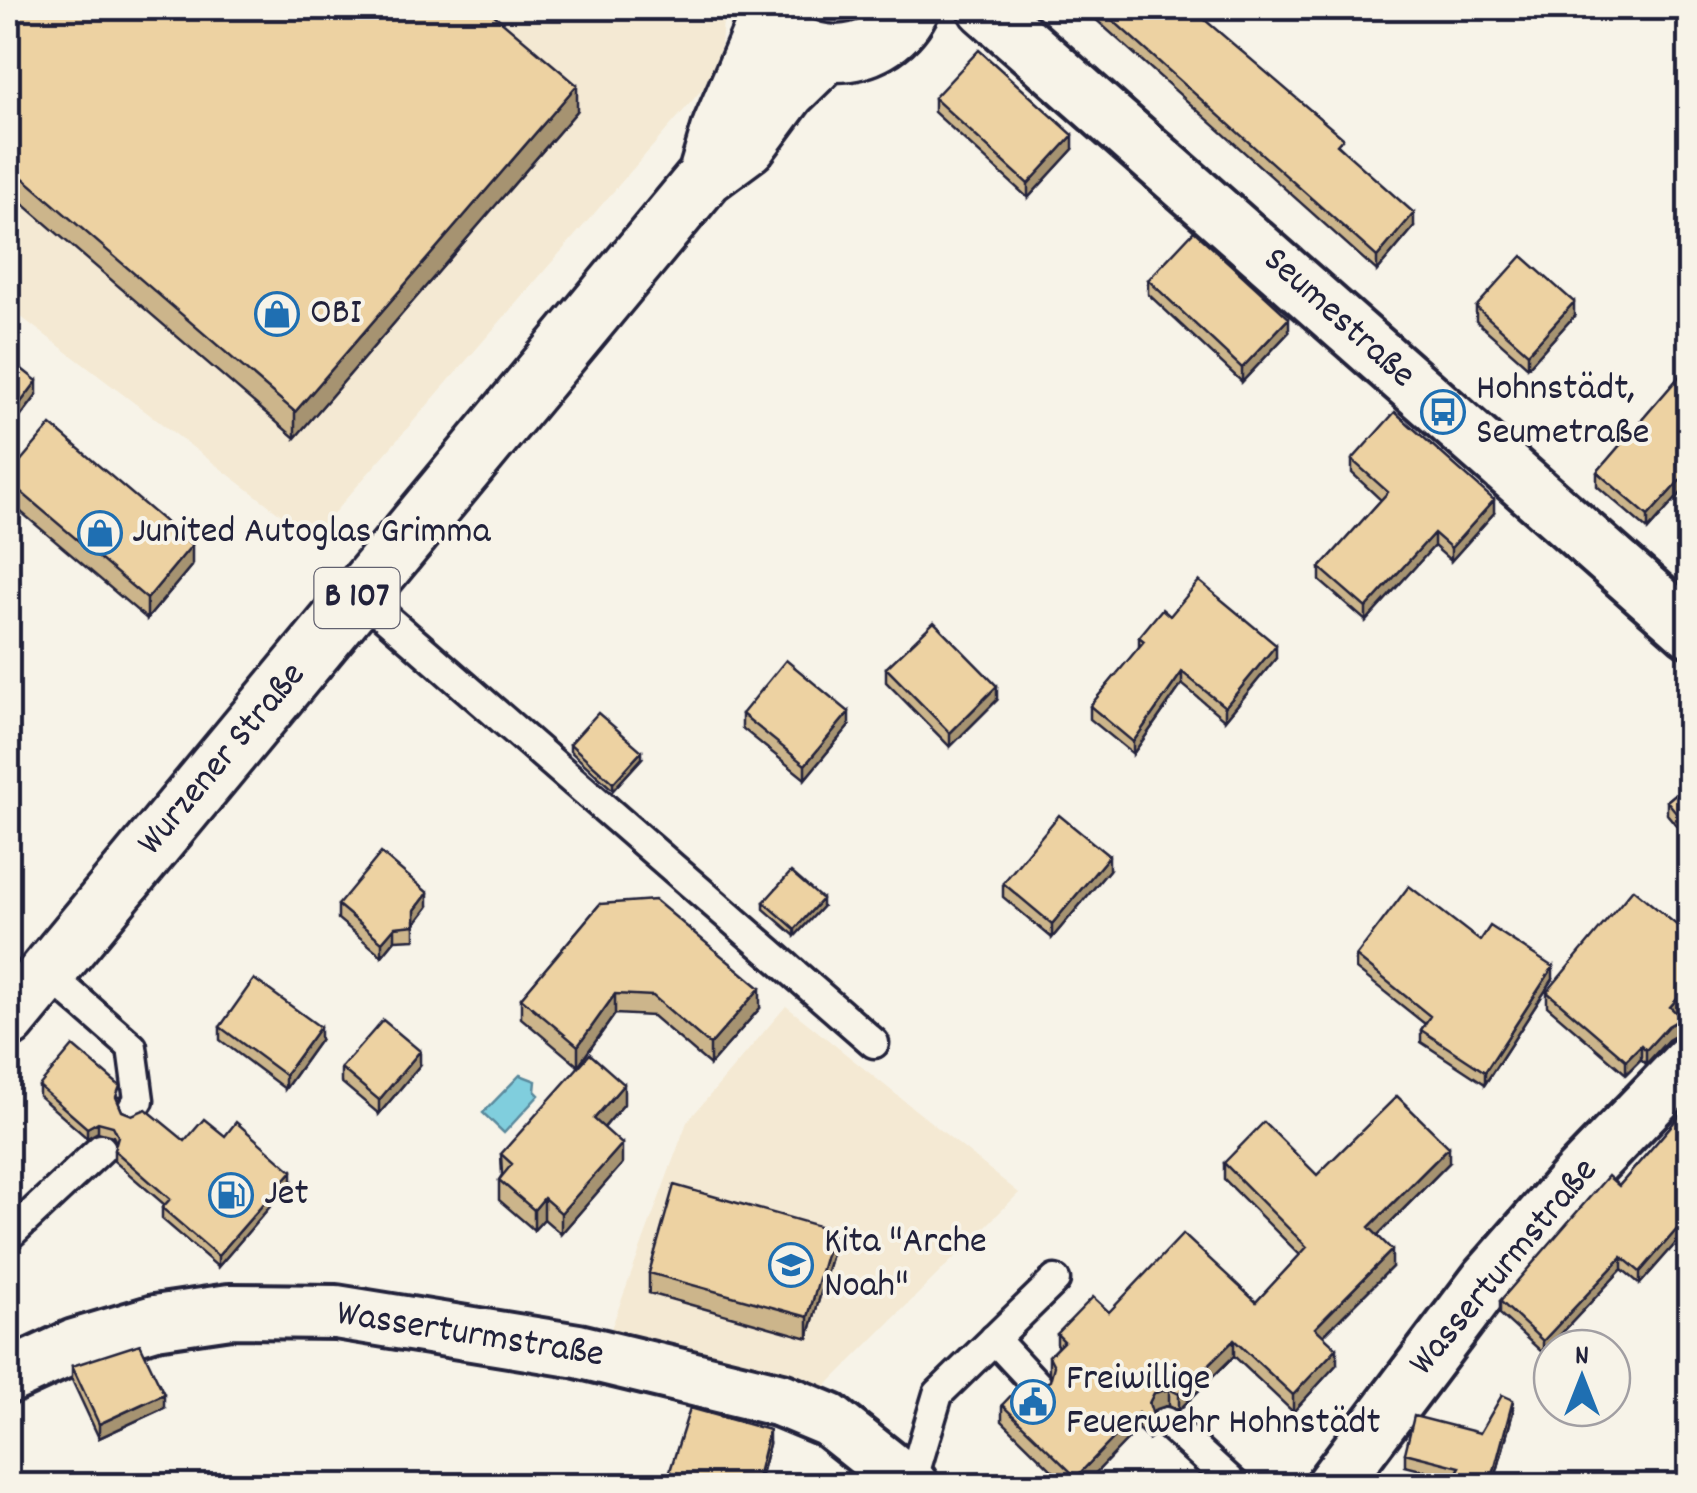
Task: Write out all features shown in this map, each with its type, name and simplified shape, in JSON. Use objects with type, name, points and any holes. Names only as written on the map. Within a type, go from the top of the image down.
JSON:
[{"type":"main road","points":[[826,54],[861,51],[877,44],[891,34],[911,8]]},
{"type":"main road","name":"Wurzener Straße","points":[[8,1020],[706,176],[748,145],[788,91],[826,54],[792,42],[764,13],[706,176]]},
{"type":"street","name":"Seumestraße","points":[[985,8],[1681,606]]},
{"type":"street","name":"Wasserturmstraße","points":[[1332,1486],[1489,1278],[1573,1182],[1690,1061]]},
{"type":"street","name":"Wasserturmstraße","points":[[8,1377],[76,1346],[156,1322],[230,1311],[336,1312],[578,1351],[780,1400],[829,1420],[911,1485]]},
{"type":"lane","points":[[360,595],[874,1043]]},
{"type":"lane","points":[[47,973],[132,1047],[139,1100],[133,1108]]},
{"type":"lane","points":[[8,1236],[100,1149]]},
{"type":"lane","points":[[911,1485],[938,1394],[1056,1280]]},
{"type":"lane","points":[[994,1339],[1037,1385]]},
{"type":"lane","points":[[1166,1422],[1236,1486]]},
{"type":"shaded area","name":"OBI","points":[[8,8],[719,8],[723,20],[721,47],[705,86],[312,538],[8,307]]},
{"type":"shaded area","name":"Kita \"Arche Noah\"","points":[[786,1006],[1019,1193],[817,1395],[608,1337],[687,1122]]},
{"type":"water","points":[[520,1075],[536,1081],[535,1091],[539,1095],[504,1133],[483,1113]]},
{"type":"building","name":"OBI","points":[[8,8],[486,8],[577,85],[295,412],[8,165]]},
{"type":"building","points":[[1099,8],[1191,8],[1343,138],[1337,145],[1414,213],[1377,257]]},
{"type":"building","points":[[979,50],[1073,135],[1028,184],[934,98]]},
{"type":"building","points":[[1194,231],[1289,318],[1242,368],[1148,280]]},
{"type":"building","points":[[1522,256],[1574,302],[1528,353],[1476,307]]},
{"type":"building","points":[[8,358],[37,381],[15,410],[8,404]]},
{"type":"building","points":[[1690,364],[1690,469],[1648,516],[1597,472]]},
{"type":"building","points":[[1395,412],[1494,500],[1451,548],[1434,533],[1366,608],[1320,568],[1388,492],[1352,460]]},
{"type":"building","name":"Junited Autoglas Grimma","points":[[51,425],[192,545],[147,599],[8,481],[8,476]]},
{"type":"building","points":[[1199,581],[1276,645],[1225,707],[1182,672],[1133,742],[1090,706],[1144,641],[1139,637],[1162,609],[1170,616]]},
{"type":"building","points":[[934,622],[997,686],[950,733],[886,668]]},
{"type":"building","points":[[786,660],[849,712],[805,765],[742,714]]},
{"type":"building","points":[[598,713],[642,751],[613,783],[570,744]]},
{"type":"building","points":[[1690,782],[1690,829],[1667,801]]},
{"type":"building","points":[[1059,815],[1109,856],[1052,924],[1003,883]]},
{"type":"building","points":[[381,853],[428,893],[415,910],[415,925],[395,927],[382,942],[338,905]]},
{"type":"building","points":[[791,872],[822,899],[795,929],[764,902]]},
{"type":"building","points":[[1409,886],[1480,941],[1490,926],[1553,967],[1485,1072],[1421,1030],[1430,1016],[1356,956]]},
{"type":"building","points":[[1633,889],[1690,936],[1690,984],[1670,1007],[1682,1018],[1668,1026],[1646,1050],[1641,1045],[1626,1060],[1547,992]]},
{"type":"building","points":[[655,900],[760,988],[710,1045],[653,996],[615,994],[578,1046],[521,998],[600,904]]},
{"type":"building","points":[[254,979],[320,1027],[285,1075],[220,1027]]},
{"type":"building","points":[[383,1020],[420,1051],[379,1100],[341,1068]]},
{"type":"building","points":[[73,1046],[120,1086],[116,1097],[122,1111],[132,1115],[146,1109],[185,1141],[204,1119],[225,1136],[236,1122],[292,1171],[218,1256],[162,1208],[170,1199],[114,1150],[118,1136],[113,1126],[98,1122],[87,1128],[39,1086]]},
{"type":"building","points":[[590,1054],[624,1084],[594,1119],[622,1144],[561,1213],[544,1198],[534,1210],[499,1180],[512,1164],[501,1154]]},
{"type":"building","points":[[1397,1096],[1449,1147],[1369,1227],[1392,1250],[1315,1328],[1337,1348],[1293,1395],[1234,1340],[1179,1394],[1169,1389],[1154,1393],[1149,1403],[1154,1418],[1149,1423],[1138,1413],[1076,1477],[1002,1405],[1025,1381],[1040,1386],[1050,1381],[1054,1366],[1049,1356],[1064,1341],[1057,1334],[1093,1297],[1109,1312],[1183,1234],[1256,1302],[1307,1247],[1224,1163],[1264,1122],[1317,1175]]},
{"type":"building","points":[[1690,1104],[1690,1214],[1640,1272],[1622,1257],[1555,1328],[1532,1331],[1500,1301],[1608,1176],[1619,1186]]},
{"type":"building","points":[[674,1185],[833,1230],[808,1317],[649,1273]]},
{"type":"building","points":[[140,1344],[164,1394],[99,1424],[72,1366]]},
{"type":"building","points":[[1502,1395],[1513,1400],[1490,1486],[1449,1486],[1460,1467],[1405,1453],[1414,1416],[1480,1433]]},
{"type":"building","points":[[690,1408],[769,1430],[755,1486],[706,1486],[669,1474]]},
{"type":"place","name":"OBI","points":[[277,314]]},
{"type":"place","name":"Hohnstädt, Seumetraße","points":[[1443,412]]},
{"type":"place","name":"Junited Autoglas Grimma","points":[[100,533]]},
{"type":"place","name":"Jet","points":[[231,1195]]},
{"type":"place","name":"Kita \"Arche Noah\"","points":[[791,1265]]},
{"type":"place","name":"Freiwillige Feuerwehr Hohnstädt","points":[[1033,1402]]}]
